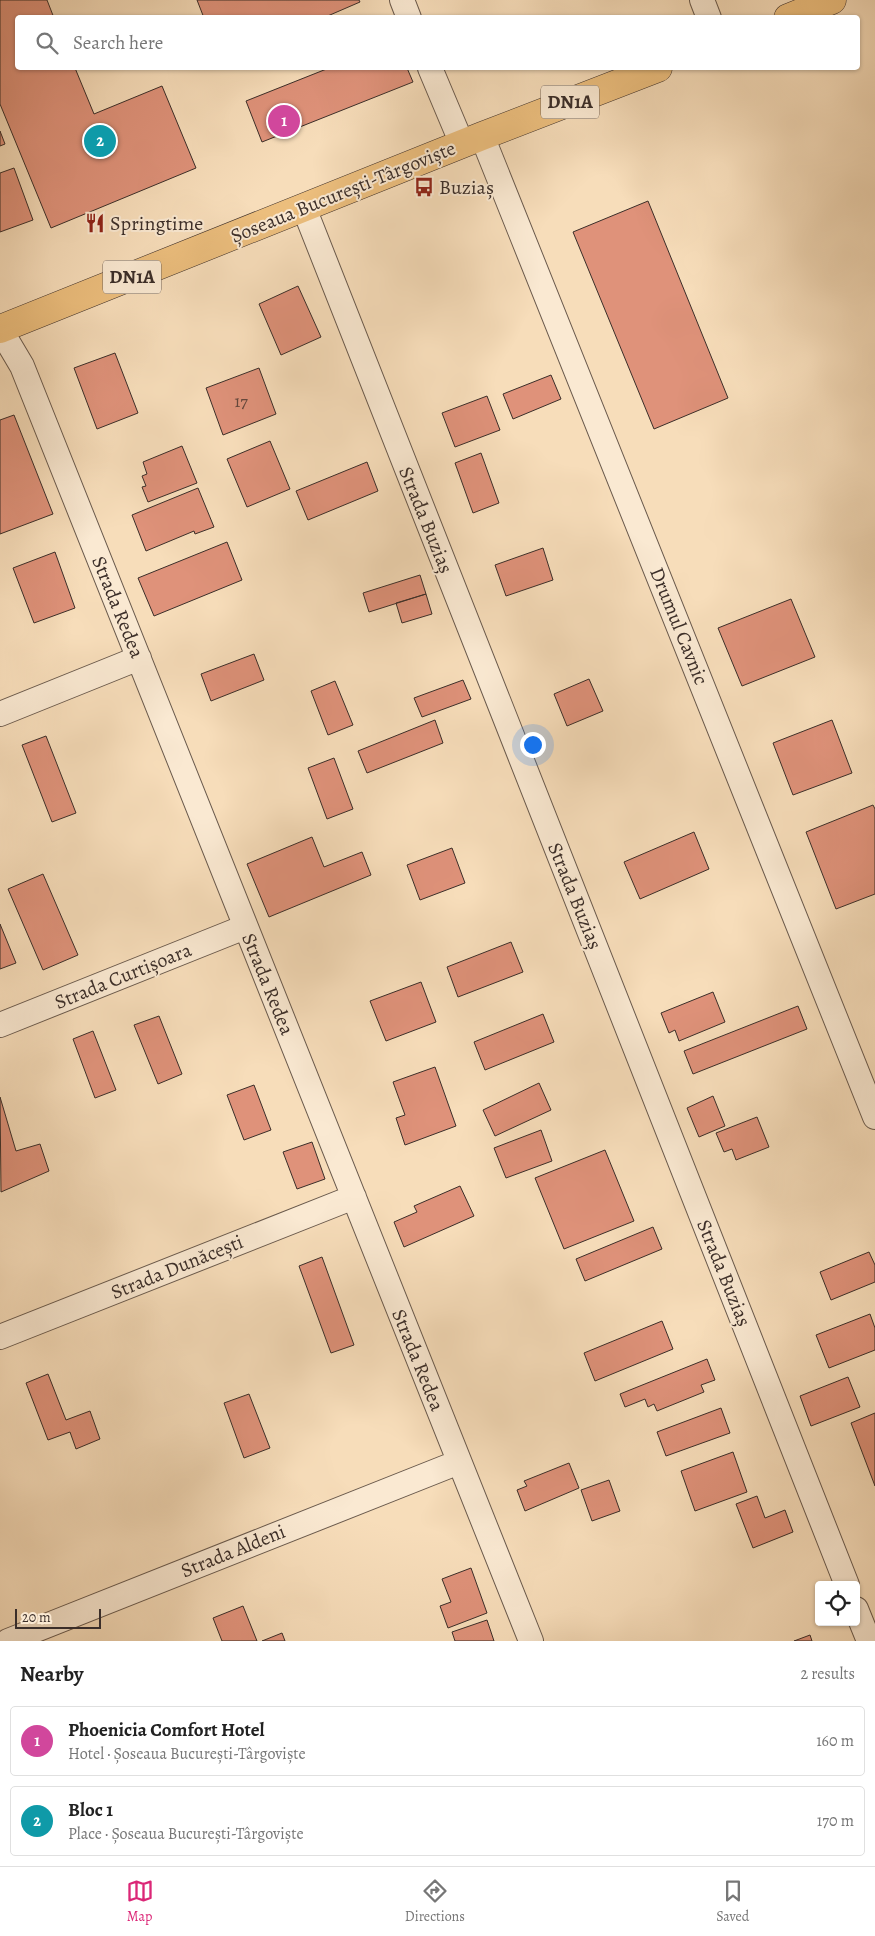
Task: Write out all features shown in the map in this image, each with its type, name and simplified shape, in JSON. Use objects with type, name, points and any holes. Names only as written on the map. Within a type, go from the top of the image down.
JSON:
[{"type":"main road","points":[[795,15],[832,0]]},
{"type":"main road","name":"Șoseaua București-Târgoviște","points":[[0,329],[472,140],[653,70]]},
{"type":"street","points":[[402,0],[408,15]]},
{"type":"street","points":[[702,0],[708,15]]},
{"type":"street","name":"Drumul Cavnic","points":[[431,70],[472,140],[875,1117]]},
{"type":"street","name":"Strada Buziaș","points":[[304,208],[845,1581]]},
{"type":"street","name":"Strada Redea","points":[[0,329],[22,366],[531,1641]]},
{"type":"street","points":[[0,714],[139,658]]},
{"type":"street","name":"Strada Curtișoara","points":[[0,1025],[245,927]]},
{"type":"street","name":"Strada Dunăcești","points":[[0,1337],[354,1197]]},
{"type":"street","name":"Strada Aldeni","points":[[8,1641],[459,1462]]},
{"type":"street","points":[[860,1619],[869,1641]]},
{"type":"building","points":[[0,0],[47,0],[53,15],[15,15],[15,70],[76,70],[94,114],[162,86],[196,168],[51,228],[0,104]]},
{"type":"building","points":[[197,0],[359,0],[360,2],[330,15],[203,15]]},
{"type":"building","points":[[324,70],[408,70],[413,82],[262,142],[246,101]]},
{"type":"building","points":[[0,131],[5,144],[0,146]]},
{"type":"building","points":[[14,168],[33,220],[0,232],[0,173]]},
{"type":"building","points":[[648,201],[728,398],[654,429],[573,232]]},
{"type":"building","points":[[298,286],[321,337],[281,355],[259,304]]},
{"type":"building","points":[[115,353],[138,413],[97,429],[74,368]]},
{"type":"building","points":[[259,368],[276,414],[223,435],[206,388]]},
{"type":"building","points":[[551,375],[561,399],[513,419],[503,394]]},
{"type":"building","points":[[487,396],[500,430],[455,447],[442,413]]},
{"type":"building","points":[[14,415],[53,514],[0,534],[0,420]]},
{"type":"building","points":[[270,441],[290,489],[247,507],[227,459]]},
{"type":"building","points":[[182,446],[197,483],[148,502],[142,487],[146,486],[142,476],[147,474],[143,462]]},
{"type":"building","points":[[481,453],[499,503],[473,513],[455,463]]},
{"type":"building","points":[[367,462],[378,491],[308,520],[296,491]]},
{"type":"building","points":[[198,488],[214,527],[195,534],[194,531],[146,551],[132,515]]},
{"type":"building","points":[[227,542],[242,580],[154,616],[138,578]]},
{"type":"building","points":[[543,548],[553,580],[506,596],[495,565]]},
{"type":"building","points":[[55,552],[75,608],[34,623],[13,568]]},
{"type":"building","points":[[420,575],[426,594],[369,612],[363,593]]},
{"type":"building","points":[[426,594],[432,614],[402,623],[396,603]]},
{"type":"building","points":[[791,599],[815,657],[742,686],[718,628]]},
{"type":"building","points":[[254,654],[264,680],[211,701],[201,674]]},
{"type":"building","points":[[589,679],[603,711],[567,726],[554,694]]},
{"type":"building","points":[[463,680],[471,699],[422,717],[414,698]]},
{"type":"building","points":[[335,681],[353,725],[328,735],[311,691]]},
{"type":"building","points":[[435,720],[443,743],[367,773],[358,751]]},
{"type":"building","points":[[832,720],[852,773],[793,795],[773,743]]},
{"type":"building","points":[[46,736],[76,813],[52,822],[22,745]]},
{"type":"building","points":[[334,758],[353,809],[327,819],[308,768]]},
{"type":"building","points":[[873,805],[875,809],[875,894],[836,909],[806,832]]},
{"type":"building","points":[[694,832],[709,869],[640,899],[624,862]]},
{"type":"building","points":[[312,837],[324,867],[362,852],[371,875],[269,917],[247,864]]},
{"type":"building","points":[[452,848],[465,883],[420,900],[407,865]]},
{"type":"building","points":[[43,874],[78,955],[43,970],[8,889]]},
{"type":"building","points":[[0,924],[16,963],[0,969]]},
{"type":"building","points":[[511,942],[523,972],[458,997],[447,967]]},
{"type":"building","points":[[421,982],[436,1022],[386,1041],[370,1001]]},
{"type":"building","points":[[713,992],[725,1022],[679,1041],[675,1030],[669,1033],[661,1013]]},
{"type":"building","points":[[798,1006],[807,1029],[693,1074],[684,1051]]},
{"type":"building","points":[[543,1014],[554,1042],[485,1070],[474,1042]]},
{"type":"building","points":[[159,1016],[182,1074],[158,1084],[134,1025]]},
{"type":"building","points":[[93,1031],[116,1090],[95,1098],[73,1039]]},
{"type":"building","points":[[435,1067],[456,1126],[405,1145],[396,1118],[405,1115],[393,1082]]},
{"type":"building","points":[[539,1083],[551,1110],[495,1136],[483,1110]]},
{"type":"building","points":[[254,1085],[271,1130],[244,1140],[227,1095]]},
{"type":"building","points":[[713,1096],[725,1126],[699,1137],[687,1108]]},
{"type":"building","points":[[0,1097],[16,1151],[40,1144],[49,1171],[1,1192]]},
{"type":"building","points":[[757,1117],[769,1147],[736,1160],[732,1149],[724,1152],[716,1133]]},
{"type":"building","points":[[541,1130],[552,1161],[506,1178],[494,1148]]},
{"type":"building","points":[[312,1142],[325,1179],[297,1189],[283,1152]]},
{"type":"building","points":[[605,1150],[634,1221],[564,1249],[535,1178]]},
{"type":"building","points":[[460,1186],[474,1216],[404,1247],[394,1222],[417,1212],[414,1206]]},
{"type":"building","points":[[653,1227],[662,1249],[585,1281],[576,1259]]},
{"type":"building","points":[[869,1252],[875,1265],[875,1282],[831,1300],[820,1272]]},
{"type":"building","points":[[322,1257],[354,1345],[331,1353],[299,1266]]},
{"type":"building","points":[[870,1314],[875,1328],[875,1350],[829,1368],[816,1335]]},
{"type":"building","points":[[662,1321],[673,1349],[595,1381],[584,1353]]},
{"type":"building","points":[[707,1359],[715,1380],[701,1385],[704,1392],[657,1411],[654,1404],[648,1407],[645,1399],[625,1407],[620,1394]]},
{"type":"building","points":[[48,1374],[66,1420],[90,1411],[100,1439],[76,1449],[70,1432],[48,1440],[26,1383]]},
{"type":"building","points":[[848,1377],[860,1407],[811,1426],[800,1396]]},
{"type":"building","points":[[249,1394],[270,1448],[244,1458],[224,1403]]},
{"type":"building","points":[[721,1408],[730,1433],[666,1456],[657,1432]]},
{"type":"building","points":[[875,1413],[875,1486],[851,1423]]},
{"type":"building","points":[[733,1452],[747,1492],[695,1511],[681,1471]]},
{"type":"building","points":[[569,1463],[579,1488],[525,1511],[517,1490],[527,1486],[524,1481]]},
{"type":"building","points":[[609,1480],[620,1511],[592,1521],[581,1490]]},
{"type":"building","points":[[757,1496],[765,1518],[785,1510],[793,1532],[753,1548],[736,1504]]},
{"type":"building","points":[[471,1568],[487,1613],[448,1628],[440,1606],[451,1602],[442,1579]]},
{"type":"building","points":[[243,1606],[257,1641],[222,1641],[213,1618]]},
{"type":"building","points":[[487,1620],[494,1641],[455,1641],[452,1632]]},
{"type":"building","points":[[282,1633],[285,1641],[262,1641]]},
{"type":"building","points":[[810,1635],[812,1641],[794,1641]]},
{"type":"place","name":"Phoenicia Comfort Hotel","points":[[284,121]]},
{"type":"place","name":"Bloc 1","points":[[100,141]]},
{"type":"place","name":"Buziaș","points":[[424,187]]},
{"type":"place","name":"Springtime","points":[[95,223]]}]
